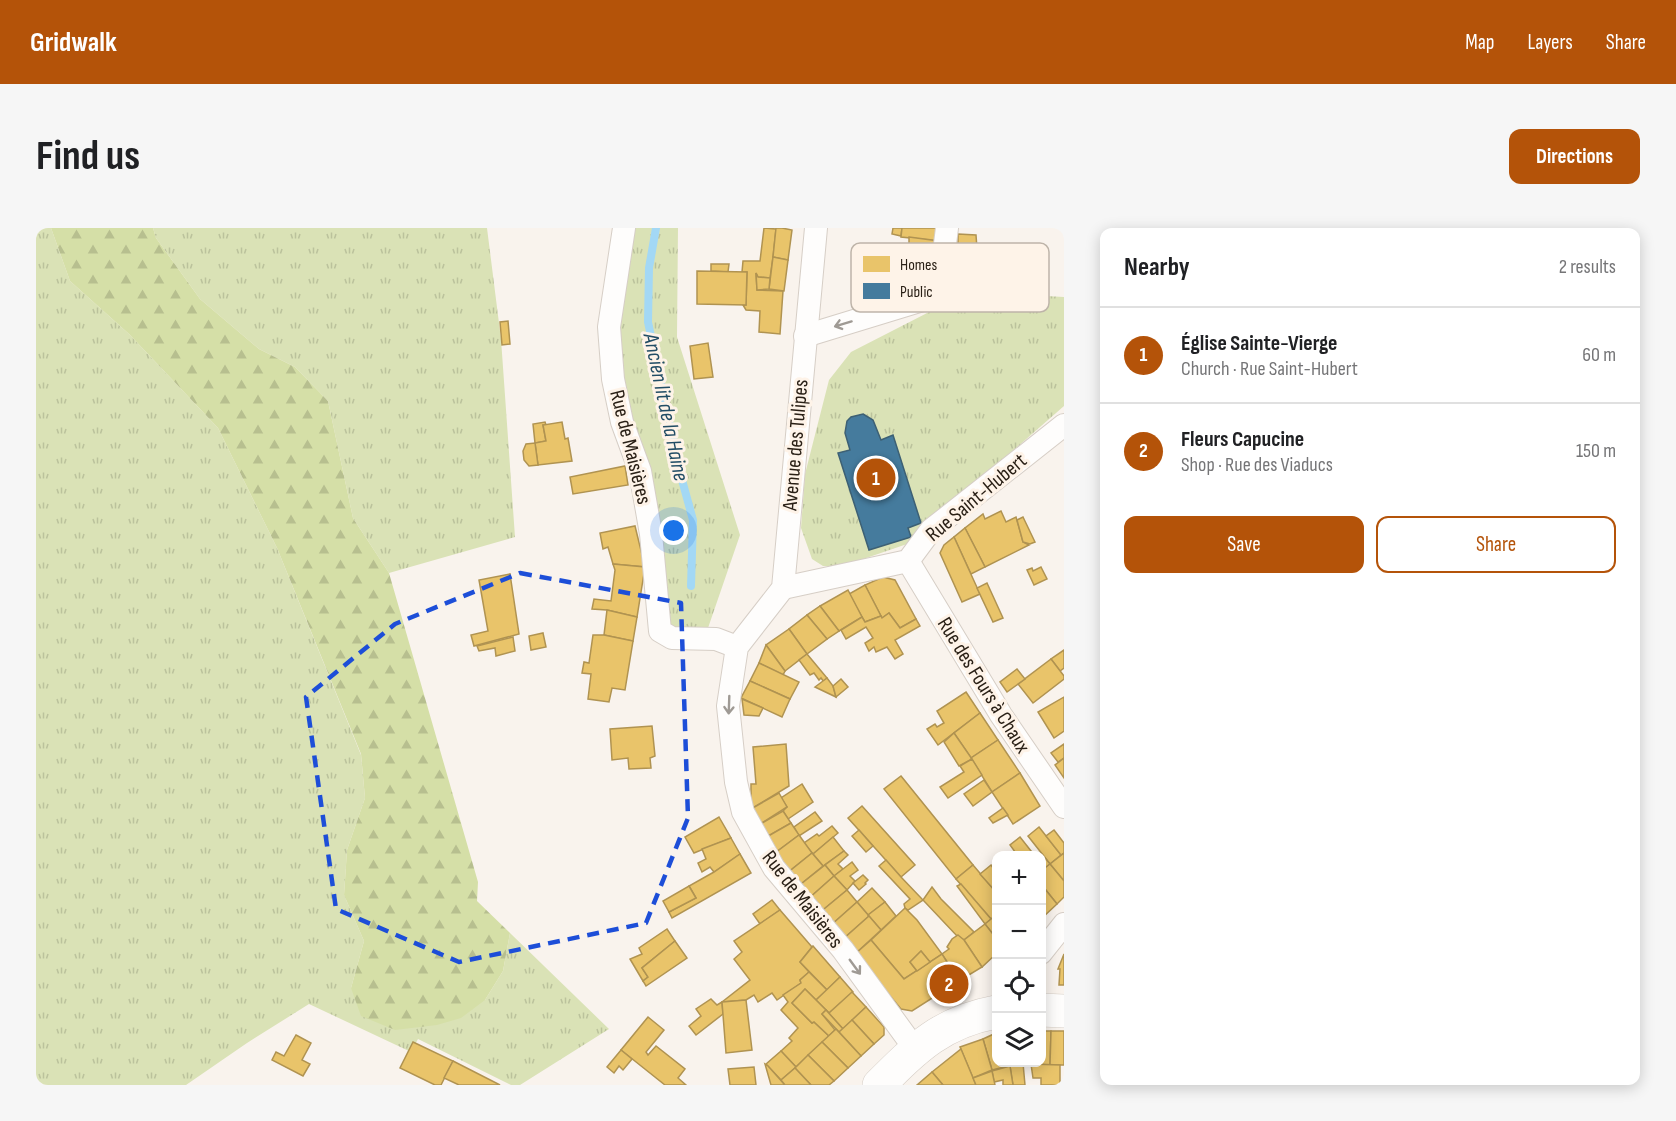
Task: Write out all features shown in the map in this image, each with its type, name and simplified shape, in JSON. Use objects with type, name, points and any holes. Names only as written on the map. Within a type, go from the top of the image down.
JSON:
[{"type":"main road","points":[[1046,1010],[1064,1011]]},
{"type":"main road","points":[[879,1085],[915,1049],[945,1028],[976,1016],[992,1013]]},
{"type":"street","name":"Rue de Maisières","points":[[624,228],[609,327],[613,379],[622,422],[640,471],[651,534],[660,631],[672,638],[716,639],[737,648],[728,706],[736,782],[742,812],[774,868],[843,950],[915,1049]]},
{"type":"street","name":"Avenue des Tulipes","points":[[783,588],[816,228]]},
{"type":"street","points":[[945,243],[947,228]]},
{"type":"street","points":[[805,336],[883,312]]},
{"type":"street","name":"Rue Saint-Hubert","points":[[783,588],[908,561],[931,530],[1064,425]]},
{"type":"street","name":"Rue des Fours à Chaux","points":[[908,561],[1000,715],[1064,807]]},
{"type":"street","points":[[737,648],[783,588]]},
{"type":"street","points":[[1046,947],[1064,924]]},
{"type":"highlighted area","points":[[520,573],[681,603],[688,818],[646,923],[459,962],[336,909],[306,697],[395,624]]},
{"type":"green space","points":[[36,228],[51,228],[70,281],[129,334],[218,428],[277,548],[361,755],[365,798],[347,850],[344,895],[364,941],[351,988],[485,1000],[503,971],[510,933],[609,1029],[520,1085],[511,1085],[418,1039],[411,1052],[309,1004],[186,1085],[36,1085]]},
{"type":"green space","points":[[51,228],[153,228],[156,238],[200,299],[259,349],[295,367],[328,401],[353,518],[389,573],[478,882],[477,901],[510,933],[503,971],[485,1000],[461,1018],[437,1025],[395,1030],[361,1016],[351,988],[364,941],[344,895],[347,850],[365,798],[361,754],[277,548],[218,428],[129,334],[70,281]]},
{"type":"green space","points":[[153,228],[487,228],[501,339],[515,537],[389,573],[353,518],[328,401],[295,367],[259,349],[200,299],[156,238]]},
{"type":"green space","points":[[633,228],[678,228],[677,337],[740,535],[708,628],[672,638],[609,327]]},
{"type":"green space","points":[[1049,296],[1064,297],[1064,406],[910,543],[840,567],[823,566],[812,559],[801,528],[805,474],[829,380],[851,352],[929,312],[1049,312]]},
{"type":"building: Homes","points":[[764,228],[776,229],[773,257],[770,278],[758,277],[756,273],[757,290],[783,291],[780,334],[759,332],[760,311],[746,310],[743,305],[746,305],[747,272],[742,272],[743,261],[760,261]]},
{"type":"building: Homes","points":[[776,228],[792,230],[788,260],[773,257]]},
{"type":"building: Homes","points":[[893,228],[902,228],[901,236],[892,234]]},
{"type":"building: Homes","points":[[902,228],[940,228],[939,241],[901,237]]},
{"type":"building: Homes","points":[[958,234],[976,235],[977,243],[958,243]]},
{"type":"building: Homes","points":[[909,237],[939,241],[939,243],[909,243]]},
{"type":"building: Homes","points":[[773,257],[788,260],[784,291],[769,289]]},
{"type":"building: Homes","points":[[711,264],[729,264],[728,272],[711,271]]},
{"type":"building: Homes","points":[[697,271],[747,272],[746,305],[697,304]]},
{"type":"building: Homes","points":[[756,273],[758,277],[770,278],[769,289],[757,290]]},
{"type":"building: Homes","points":[[508,321],[510,344],[502,345],[500,322]]},
{"type":"building: Homes","points":[[708,343],[713,377],[694,379],[690,346]]},
{"type":"building: Homes","points":[[545,422],[546,425],[543,425],[546,441],[535,443],[533,424]]},
{"type":"building: Homes","points":[[562,422],[565,439],[568,438],[572,461],[538,465],[535,443],[546,441],[543,425]]},
{"type":"building: Homes","points":[[535,443],[538,465],[529,466],[524,460],[523,451],[526,444]]},
{"type":"building: Homes","points":[[625,466],[628,485],[573,494],[570,477]]},
{"type":"building: Homes","points":[[1001,511],[1006,522],[1016,517],[1023,542],[1029,545],[985,567],[965,528],[983,514],[985,519]]},
{"type":"building: Homes","points":[[1023,517],[1035,542],[1030,544],[1023,542],[1017,520]]},
{"type":"building: Homes","points":[[635,526],[645,567],[613,564],[608,547],[603,549],[600,533]]},
{"type":"building: Homes","points":[[965,528],[985,567],[971,574],[954,537]]},
{"type":"building: Homes","points":[[954,537],[980,594],[962,602],[940,553],[944,545]]},
{"type":"building: Homes","points":[[613,564],[645,567],[637,617],[592,609],[594,599],[611,601],[615,570]]},
{"type":"building: Homes","points":[[1041,567],[1047,579],[1034,585],[1027,570],[1032,568],[1033,571]]},
{"type":"building: Homes","points":[[510,574],[519,634],[474,646],[471,635],[488,631],[479,580]]},
{"type":"building: Homes","points":[[883,577],[895,580],[916,619],[900,628],[889,613],[882,618],[865,585]]},
{"type":"building: Homes","points":[[987,583],[1003,618],[993,622],[977,588]]},
{"type":"building: Homes","points":[[865,585],[881,616],[865,622],[849,594]]},
{"type":"building: Homes","points":[[848,590],[862,617],[839,631],[820,606]]},
{"type":"building: Homes","points":[[820,606],[839,631],[827,639],[807,615]]},
{"type":"building: Homes","points":[[607,610],[637,617],[633,641],[604,635]]},
{"type":"building: Homes","points":[[889,613],[900,628],[916,619],[920,626],[895,640],[903,654],[895,659],[887,647],[876,652],[874,647],[869,651],[865,643],[873,638],[866,627],[846,639],[841,630],[862,617],[865,622],[881,616],[882,618]]},
{"type":"building: Homes","points":[[807,615],[827,639],[807,654],[789,629]]},
{"type":"building: Homes","points":[[789,629],[807,654],[785,671],[766,645]]},
{"type":"building: Homes","points":[[543,633],[546,647],[531,650],[529,636]]},
{"type":"building: Homes","points":[[593,635],[633,641],[625,690],[612,688],[609,702],[588,699],[591,674],[582,673],[584,662],[589,663]]},
{"type":"building: Homes","points":[[513,637],[515,651],[496,656],[495,648],[479,651],[477,646]]},
{"type":"building: Homes","points":[[766,645],[785,671],[783,675],[759,663]]},
{"type":"building: Homes","points":[[1064,650],[1064,668],[1060,671],[1051,659]]},
{"type":"building: Homes","points":[[807,654],[827,678],[824,682],[821,678],[819,680],[814,673],[810,675],[799,660]]},
{"type":"building: Homes","points":[[1051,659],[1064,679],[1033,703],[1018,684]]},
{"type":"building: Homes","points":[[759,663],[799,682],[790,699],[750,681]]},
{"type":"building: Homes","points":[[1017,669],[1025,679],[1007,692],[1000,682]]},
{"type":"building: Homes","points":[[827,678],[833,686],[836,697],[815,687]]},
{"type":"building: Homes","points":[[841,679],[848,687],[836,697],[833,686]]},
{"type":"building: Homes","points":[[750,681],[790,699],[782,717],[741,698]]},
{"type":"building: Homes","points":[[966,692],[980,713],[938,745],[927,729],[935,724],[937,727],[944,723],[937,711]]},
{"type":"building: Homes","points":[[1064,697],[1064,731],[1054,738],[1038,712]]},
{"type":"building: Homes","points":[[742,699],[763,708],[759,716],[744,715]]},
{"type":"building: Homes","points":[[980,713],[998,740],[971,758],[954,733]]},
{"type":"building: Homes","points":[[652,726],[655,756],[650,758],[651,768],[629,769],[628,758],[612,760],[610,729]]},
{"type":"building: Homes","points":[[954,733],[972,759],[959,766],[944,742]]},
{"type":"building: Homes","points":[[998,740],[1020,773],[992,792],[971,758]]},
{"type":"building: Homes","points":[[786,744],[789,786],[751,809],[751,784],[756,784],[753,747]]},
{"type":"building: Homes","points":[[1064,744],[1064,758],[1058,762],[1051,753]]},
{"type":"building: Homes","points":[[1064,758],[1064,778],[1055,765]]},
{"type":"building: Homes","points":[[972,759],[982,775],[948,798],[940,787],[964,772],[960,766]]},
{"type":"building: Homes","points":[[1020,773],[1040,806],[1013,824],[992,792]]},
{"type":"building: Homes","points":[[901,776],[973,865],[956,879],[884,789]]},
{"type":"building: Homes","points":[[984,780],[992,792],[973,806],[964,794]]},
{"type":"building: Homes","points":[[802,784],[813,802],[788,819],[783,811],[787,807],[781,798]]},
{"type":"building: Homes","points":[[779,793],[787,807],[757,826],[751,809]]},
{"type":"building: Homes","points":[[862,806],[915,865],[901,877],[848,818]]},
{"type":"building: Homes","points":[[1003,808],[1008,815],[993,823],[989,818]]},
{"type":"building: Homes","points":[[783,811],[791,823],[763,839],[757,826]]},
{"type":"building: Homes","points":[[815,812],[822,821],[799,836],[794,827]]},
{"type":"building: Homes","points":[[719,817],[731,838],[694,853],[685,837]]},
{"type":"building: Homes","points":[[791,823],[799,835],[771,856],[763,839]]},
{"type":"building: Homes","points":[[832,826],[838,833],[813,854],[804,843],[817,834],[819,836]]},
{"type":"building: Homes","points":[[1039,827],[1061,855],[1050,864],[1046,859],[1046,851],[1040,851],[1028,836]]},
{"type":"building: Homes","points":[[859,830],[873,846],[866,852],[852,836]]},
{"type":"building: Homes","points":[[1054,830],[1064,843],[1064,853],[1061,855],[1046,836]]},
{"type":"building: Homes","points":[[799,835],[812,853],[786,874],[771,856]]},
{"type":"building: Homes","points":[[833,837],[844,851],[823,866],[813,854]]},
{"type":"building: Homes","points":[[1020,837],[1031,851],[1014,851],[1010,845]]},
{"type":"building: Homes","points":[[731,838],[740,854],[714,872],[710,867],[702,872],[698,863],[706,859],[702,849]]},
{"type":"building: Homes","points":[[844,851],[848,855],[838,864],[843,869],[834,876],[825,865]]},
{"type":"building: Homes","points":[[812,853],[823,866],[796,888],[786,874]]},
{"type":"building: Homes","points":[[1064,853],[1064,881],[1050,864]]},
{"type":"building: Homes","points":[[740,854],[751,873],[672,918],[669,912],[696,898],[689,886]]},
{"type":"building: Homes","points":[[886,860],[923,900],[908,910],[904,904],[910,899],[879,866]]},
{"type":"building: Homes","points":[[852,862],[858,870],[850,876],[855,881],[847,890],[834,876]]},
{"type":"building: Homes","points":[[1050,864],[1064,881],[1064,897],[1057,904],[1046,890],[1046,867]]},
{"type":"building: Homes","points":[[825,865],[834,876],[807,900],[796,888]]},
{"type":"building: Homes","points":[[973,865],[992,887],[992,918],[991,919],[956,879]]},
{"type":"building: Homes","points":[[991,865],[992,888],[980,874]]},
{"type":"building: Homes","points":[[863,875],[868,880],[859,890],[853,883]]},
{"type":"building: Homes","points":[[834,876],[847,890],[818,914],[807,900]]},
{"type":"building: Homes","points":[[961,884],[991,919],[985,924],[957,886]]},
{"type":"building: Homes","points":[[689,886],[696,898],[669,912],[663,901]]},
{"type":"building: Homes","points":[[932,887],[974,932],[964,940],[957,936],[923,900]]},
{"type":"building: Homes","points":[[872,888],[885,902],[868,915],[857,902]]},
{"type":"building: Homes","points":[[847,890],[857,902],[830,926],[818,914]]},
{"type":"building: Homes","points":[[1046,890],[1057,904],[1046,914]]},
{"type":"building: Homes","points":[[772,900],[780,910],[760,924],[753,914]]},
{"type":"building: Homes","points":[[857,902],[869,916],[842,940],[830,926]]},
{"type":"building: Homes","points":[[885,902],[896,916],[881,930],[868,915]]},
{"type":"building: Homes","points":[[905,908],[917,920],[942,954],[930,962],[921,951],[910,962],[917,971],[904,979],[871,940]]},
{"type":"building: Homes","points":[[780,910],[812,947],[800,962],[809,972],[800,980],[801,983],[777,1000],[772,993],[758,1002],[754,995],[746,1000],[722,1002],[750,980],[734,959],[742,952],[734,941]]},
{"type":"building: Homes","points":[[869,916],[881,930],[855,954],[842,940]]},
{"type":"building: Homes","points":[[992,918],[992,933],[985,924]]},
{"type":"building: Homes","points":[[985,924],[992,933],[992,958],[982,967],[964,940]]},
{"type":"building: Homes","points":[[667,929],[675,941],[642,968],[648,977],[643,981],[630,959],[642,954],[639,948]]},
{"type":"building: Homes","points":[[958,935],[982,967],[959,981],[942,954],[949,949],[947,947],[952,939]]},
{"type":"building: Homes","points":[[871,940],[904,979],[942,954],[959,981],[912,1011],[901,1009],[855,954]]},
{"type":"building: Homes","points":[[675,941],[687,958],[646,986],[643,981],[648,977],[642,968]]},
{"type":"building: Homes","points":[[813,946],[840,977],[827,990],[800,962]]},
{"type":"building: Homes","points":[[921,951],[930,962],[917,971],[910,962]]},
{"type":"building: Homes","points":[[1064,954],[1064,985],[1059,985],[1060,969],[1058,969]]},
{"type":"building: Homes","points":[[809,972],[827,990],[816,1000],[805,989],[792,1003],[829,1036],[796,1067],[781,1051],[792,1041],[789,1038],[798,1028],[781,1010],[788,1002],[783,995],[801,983],[800,980]]},
{"type":"building: Homes","points":[[840,977],[853,992],[829,1013],[816,1000]]},
{"type":"building: Homes","points":[[805,989],[826,1010],[822,1014],[835,1030],[829,1036],[792,1003]]},
{"type":"building: Homes","points":[[852,992],[866,1007],[843,1029],[826,1010],[829,1013]]},
{"type":"building: Homes","points":[[711,999],[717,1005],[722,1002],[723,1014],[696,1035],[689,1026],[701,1016],[696,1009]]},
{"type":"building: Homes","points":[[746,1000],[752,1050],[726,1053],[722,1002]]},
{"type":"building: Homes","points":[[866,1007],[884,1027],[884,1035],[874,1044],[852,1020]]},
{"type":"building: Homes","points":[[826,1010],[843,1029],[839,1032],[822,1014]]},
{"type":"building: Homes","points":[[648,1017],[664,1030],[646,1052],[648,1055],[656,1046],[685,1069],[678,1078],[686,1085],[665,1085],[621,1050]]},
{"type":"building: Homes","points":[[852,1020],[874,1044],[861,1056],[839,1032]]},
{"type":"building: Homes","points":[[836,1029],[861,1056],[848,1068],[822,1042]]},
{"type":"building: Homes","points":[[1046,1031],[1051,1031],[1050,1065],[1046,1065]]},
{"type":"building: Homes","points":[[1051,1031],[1064,1031],[1064,1065],[1050,1065]]},
{"type":"building: Homes","points":[[296,1035],[311,1043],[302,1060],[310,1064],[303,1076],[272,1060],[276,1052],[284,1056]]},
{"type":"building: Homes","points":[[992,1035],[992,1067],[1004,1067],[992,1070],[983,1039]]},
{"type":"building: Homes","points":[[983,1039],[992,1070],[973,1078],[960,1047]]},
{"type":"building: Homes","points":[[413,1042],[453,1061],[441,1085],[435,1085],[400,1068]]},
{"type":"building: Homes","points":[[822,1042],[848,1068],[834,1081],[808,1055]]},
{"type":"building: Homes","points":[[961,1049],[976,1085],[943,1085],[932,1072]]},
{"type":"building: Homes","points":[[621,1050],[632,1059],[623,1070],[619,1066],[614,1073],[607,1067]]},
{"type":"building: Homes","points":[[781,1051],[796,1067],[781,1080],[766,1064]]},
{"type":"building: Homes","points":[[808,1055],[834,1081],[829,1085],[811,1085],[795,1068]]},
{"type":"building: Homes","points":[[453,1061],[500,1085],[459,1085],[444,1078]]},
{"type":"building: Homes","points":[[765,1064],[768,1066],[785,1085],[771,1085]]},
{"type":"building: Homes","points":[[1060,1065],[1060,1085],[1041,1085],[1041,1078],[1033,1078],[1031,1067]]},
{"type":"building: Homes","points":[[754,1067],[756,1085],[730,1085],[728,1069]]},
{"type":"building: Homes","points":[[1010,1067],[1023,1067],[1025,1085],[1013,1085]]},
{"type":"building: Homes","points":[[1010,1067],[1013,1085],[1003,1085],[1003,1080],[994,1082],[992,1071]]},
{"type":"building: Homes","points":[[795,1068],[811,1085],[785,1085],[781,1080]]},
{"type":"building: Homes","points":[[992,1071],[995,1085],[976,1085],[973,1078]]},
{"type":"building: Homes","points":[[932,1072],[943,1085],[917,1085]]},
{"type":"building: Public","points":[[863,414],[873,420],[881,440],[893,435],[921,523],[908,528],[911,537],[869,550],[838,453],[850,450],[845,433],[847,421],[851,417]]},
{"type":"waterway","name":"Ancien lit de la Haine","points":[[656,228],[649,268],[648,322],[679,469],[693,520],[691,586]]},
{"type":"place","name":"Église Sainte-Vierge","points":[[876,478]]},
{"type":"place","name":"Fleurs Capucine","points":[[949,984]]}]
